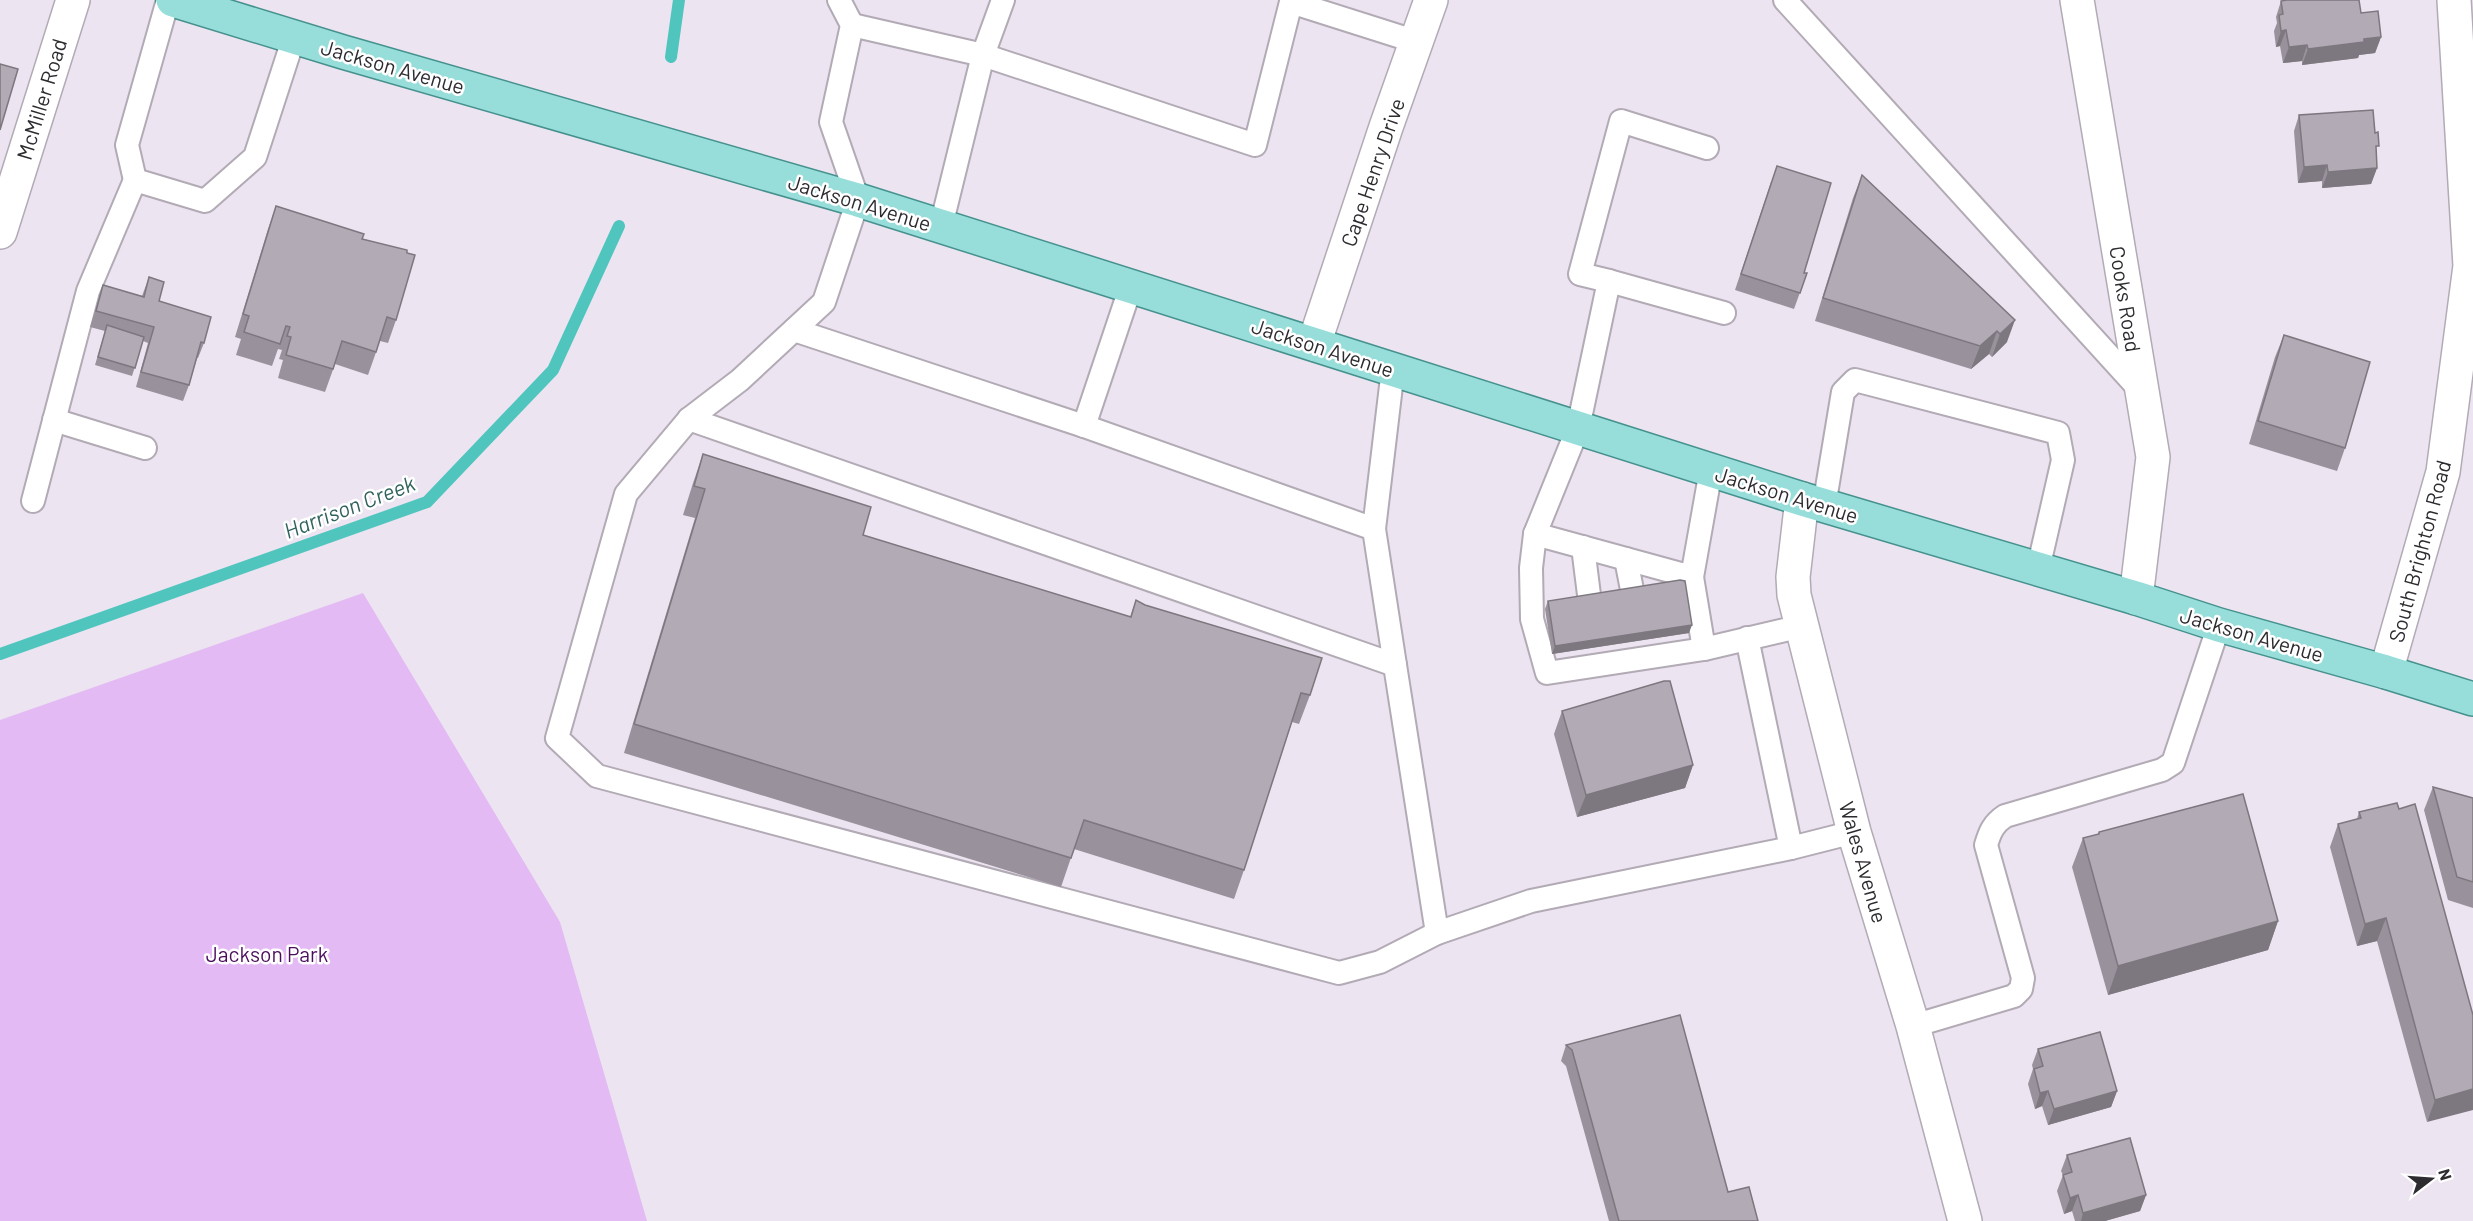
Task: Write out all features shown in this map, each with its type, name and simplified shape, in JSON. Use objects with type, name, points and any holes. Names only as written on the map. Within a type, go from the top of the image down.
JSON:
[{"type":"main road","name":"Jackson Avenue","points":[[173,0],[858,200],[1813,502],[2473,699]]},
{"type":"street","name":"McMiller Road","points":[[0,232],[73,0]]},
{"type":"street","name":"Cape Henry Drive","points":[[1314,344],[1431,0]]},
{"type":"street","name":"Cooks Road","points":[[2077,0],[2153,457],[2136,598]]},
{"type":"street","name":"South Brighton Road","points":[[2386,672],[2443,472],[2470,266],[2461,8]]},
{"type":"street","name":"Wales Avenue","points":[[1813,502],[1793,577],[1794,595],[1854,832],[1913,1026],[1965,1221]]},
{"type":"lane","points":[[33,501],[88,291],[135,180],[127,145],[168,0]]},
{"type":"lane","points":[[839,0],[852,25],[831,122],[858,200],[824,302],[740,380],[689,419],[626,494],[557,738],[597,776],[1339,973],[1380,962],[1437,933],[1531,901],[1791,848],[1854,832]]},
{"type":"lane","points":[[941,226],[983,55],[1003,0]]},
{"type":"lane","points":[[1785,0],[2142,392]]},
{"type":"lane","points":[[852,25],[983,55],[1255,145],[1287,1],[1417,42]]},
{"type":"lane","points":[[135,180],[205,201],[255,157],[294,37]]},
{"type":"lane","points":[[1707,148],[1621,121],[1581,274],[1724,313]]},
{"type":"lane","points":[[1609,281],[1578,428],[1535,534],[1531,568],[1532,619],[1547,673],[1599,656],[1643,649],[1704,649],[1802,626]]},
{"type":"lane","points":[[1084,426],[1131,286]]},
{"type":"lane","points":[[794,330],[1084,426],[1374,530]]},
{"type":"lane","points":[[1393,369],[1374,530],[1437,933]]},
{"type":"lane","points":[[1813,502],[1843,392],[1855,380],[2058,433],[2063,460],[2038,569]]},
{"type":"lane","points":[[689,419],[1395,665]]},
{"type":"lane","points":[[54,420],[145,448]]},
{"type":"lane","points":[[1704,649],[1692,577],[1711,470]]},
{"type":"lane","points":[[1535,534],[1692,577]]},
{"type":"lane","points":[[1583,547],[1590,603]]},
{"type":"lane","points":[[1626,559],[1633,595]]},
{"type":"lane","points":[[1913,1026],[2014,996],[2021,989],[2023,978],[1986,845],[1989,833],[1996,822],[2006,816],[2162,771],[2173,763],[2219,625]]},
{"type":"lane","points":[[1747,638],[1791,848]]},
{"type":"green space","name":"Jackson Park","points":[[363,593],[560,922],[647,1221],[0,1221],[0,720]]},
{"type":"building","points":[[2359,0],[2361,13],[2378,11],[2381,37],[2364,39],[2364,42],[2308,49],[2307,45],[2289,47],[2286,30],[2281,31],[2279,15],[2283,14],[2281,1]]},
{"type":"building","points":[[0,64],[18,69],[0,130]]},
{"type":"building","points":[[2373,110],[2375,133],[2378,132],[2379,146],[2376,146],[2377,168],[2328,172],[2327,165],[2304,167],[2299,115]]},
{"type":"building","points":[[1777,166],[1831,183],[1800,293],[1741,274]]},
{"type":"building","points":[[1862,175],[2015,320],[2000,334],[1997,331],[1980,346],[1823,298]]},
{"type":"building","points":[[276,206],[364,234],[362,239],[407,250],[407,253],[415,255],[396,320],[387,317],[376,352],[342,341],[333,369],[286,355],[291,337],[287,336],[290,327],[286,326],[280,344],[244,332],[249,316],[243,314]]},
{"type":"building","points":[[149,277],[164,282],[159,301],[211,317],[204,343],[201,342],[189,385],[141,372],[154,327],[96,311],[103,285],[144,297]]},
{"type":"building","points":[[107,325],[144,337],[135,368],[98,357]]},
{"type":"building","points":[[2284,335],[2370,362],[2345,448],[2258,421]]},
{"type":"building","points":[[703,454],[871,507],[863,535],[1131,617],[1136,600],[1145,605],[1322,658],[1310,695],[1301,693],[1244,870],[1084,820],[1071,858],[634,724],[705,489],[694,486]]},
{"type":"building","points":[[1685,581],[1692,625],[1555,646],[1548,601]]},
{"type":"building","points":[[1670,681],[1693,765],[1586,795],[1562,711]]},
{"type":"building","points":[[2433,787],[2473,798],[2473,882],[2457,877]]},
{"type":"building","points":[[2243,794],[2278,921],[2118,966],[2083,838]]},
{"type":"building","points":[[2397,803],[2399,809],[2415,804],[2473,1015],[2473,1089],[2435,1100],[2386,918],[2365,924],[2338,824],[2361,818],[2359,812]]},
{"type":"building","points":[[1680,1015],[1728,1192],[1749,1187],[1758,1221],[1619,1221],[1572,1050],[1566,1045]]},
{"type":"building","points":[[2100,1032],[2117,1091],[2054,1109],[2048,1091],[2040,1093],[2034,1069],[2043,1066],[2038,1049]]},
{"type":"building","points":[[2130,1138],[2146,1195],[2083,1213],[2078,1195],[2070,1198],[2063,1175],[2072,1172],[2067,1155]]},
{"type":"waterway","name":"Harrison Creek","points":[[671,57],[679,0]]},
{"type":"waterway","name":"Harrison Creek","points":[[0,654],[427,502],[553,370],[619,226]]}]
